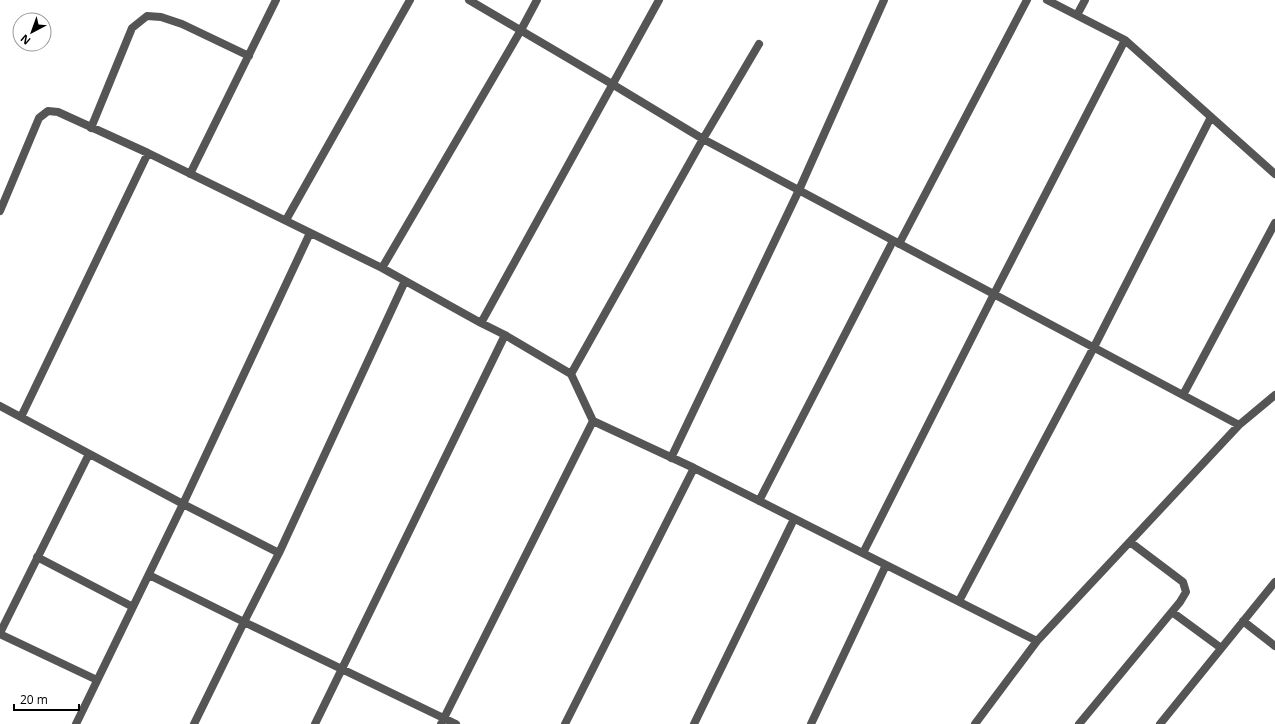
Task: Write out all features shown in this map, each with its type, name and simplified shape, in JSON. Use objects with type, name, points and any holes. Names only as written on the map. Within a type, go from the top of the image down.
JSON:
[{"type":"street","points":[[190,174],[276,0]]},
{"type":"street","points":[[286,220],[410,0]]},
{"type":"street","points":[[469,0],[703,139],[1239,425]]},
{"type":"street","points":[[382,268],[537,0]]},
{"type":"street","points":[[481,323],[659,0]]},
{"type":"street","points":[[671,458],[799,190],[884,0]]},
{"type":"street","points":[[759,501],[896,242],[1027,0]]},
{"type":"street","points":[[1047,0],[1125,40],[1275,174]]},
{"type":"street","points":[[1076,15],[1085,0]]},
{"type":"street","points":[[91,128],[132,28],[147,16],[160,17],[182,24],[249,56]]},
{"type":"street","points":[[863,553],[1125,40]]},
{"type":"street","points":[[571,374],[703,139],[759,44]]},
{"type":"street","points":[[0,211],[38,118],[48,111],[58,112],[148,153],[286,220],[382,268],[505,335],[571,374],[593,421],[694,468],[1037,641]]},
{"type":"street","points":[[959,601],[1094,347],[1211,116]]},
{"type":"street","points":[[21,417],[148,153]]},
{"type":"street","points":[[1183,395],[1275,223]]},
{"type":"street","points":[[76,724],[183,504],[310,233]]},
{"type":"street","points":[[194,724],[279,553],[405,281]]},
{"type":"street","points":[[315,724],[505,335]]},
{"type":"street","points":[[975,724],[1037,641],[1239,425],[1275,394]]},
{"type":"street","points":[[0,406],[183,504],[279,553]]},
{"type":"street","points":[[442,721],[593,421]]},
{"type":"street","points":[[90,454],[37,557],[0,634],[97,680]]},
{"type":"street","points":[[565,724],[694,468]]},
{"type":"street","points":[[694,724],[794,518]]},
{"type":"street","points":[[1078,724],[1172,612],[1186,592],[1183,582],[1130,542]]},
{"type":"street","points":[[37,557],[133,606]]},
{"type":"street","points":[[811,724],[886,565]]},
{"type":"street","points":[[149,575],[342,669],[442,721],[456,724]]},
{"type":"street","points":[[1160,724],[1275,582]]},
{"type":"street","points":[[1172,612],[1221,648]]},
{"type":"street","points":[[1243,621],[1275,646]]}]
